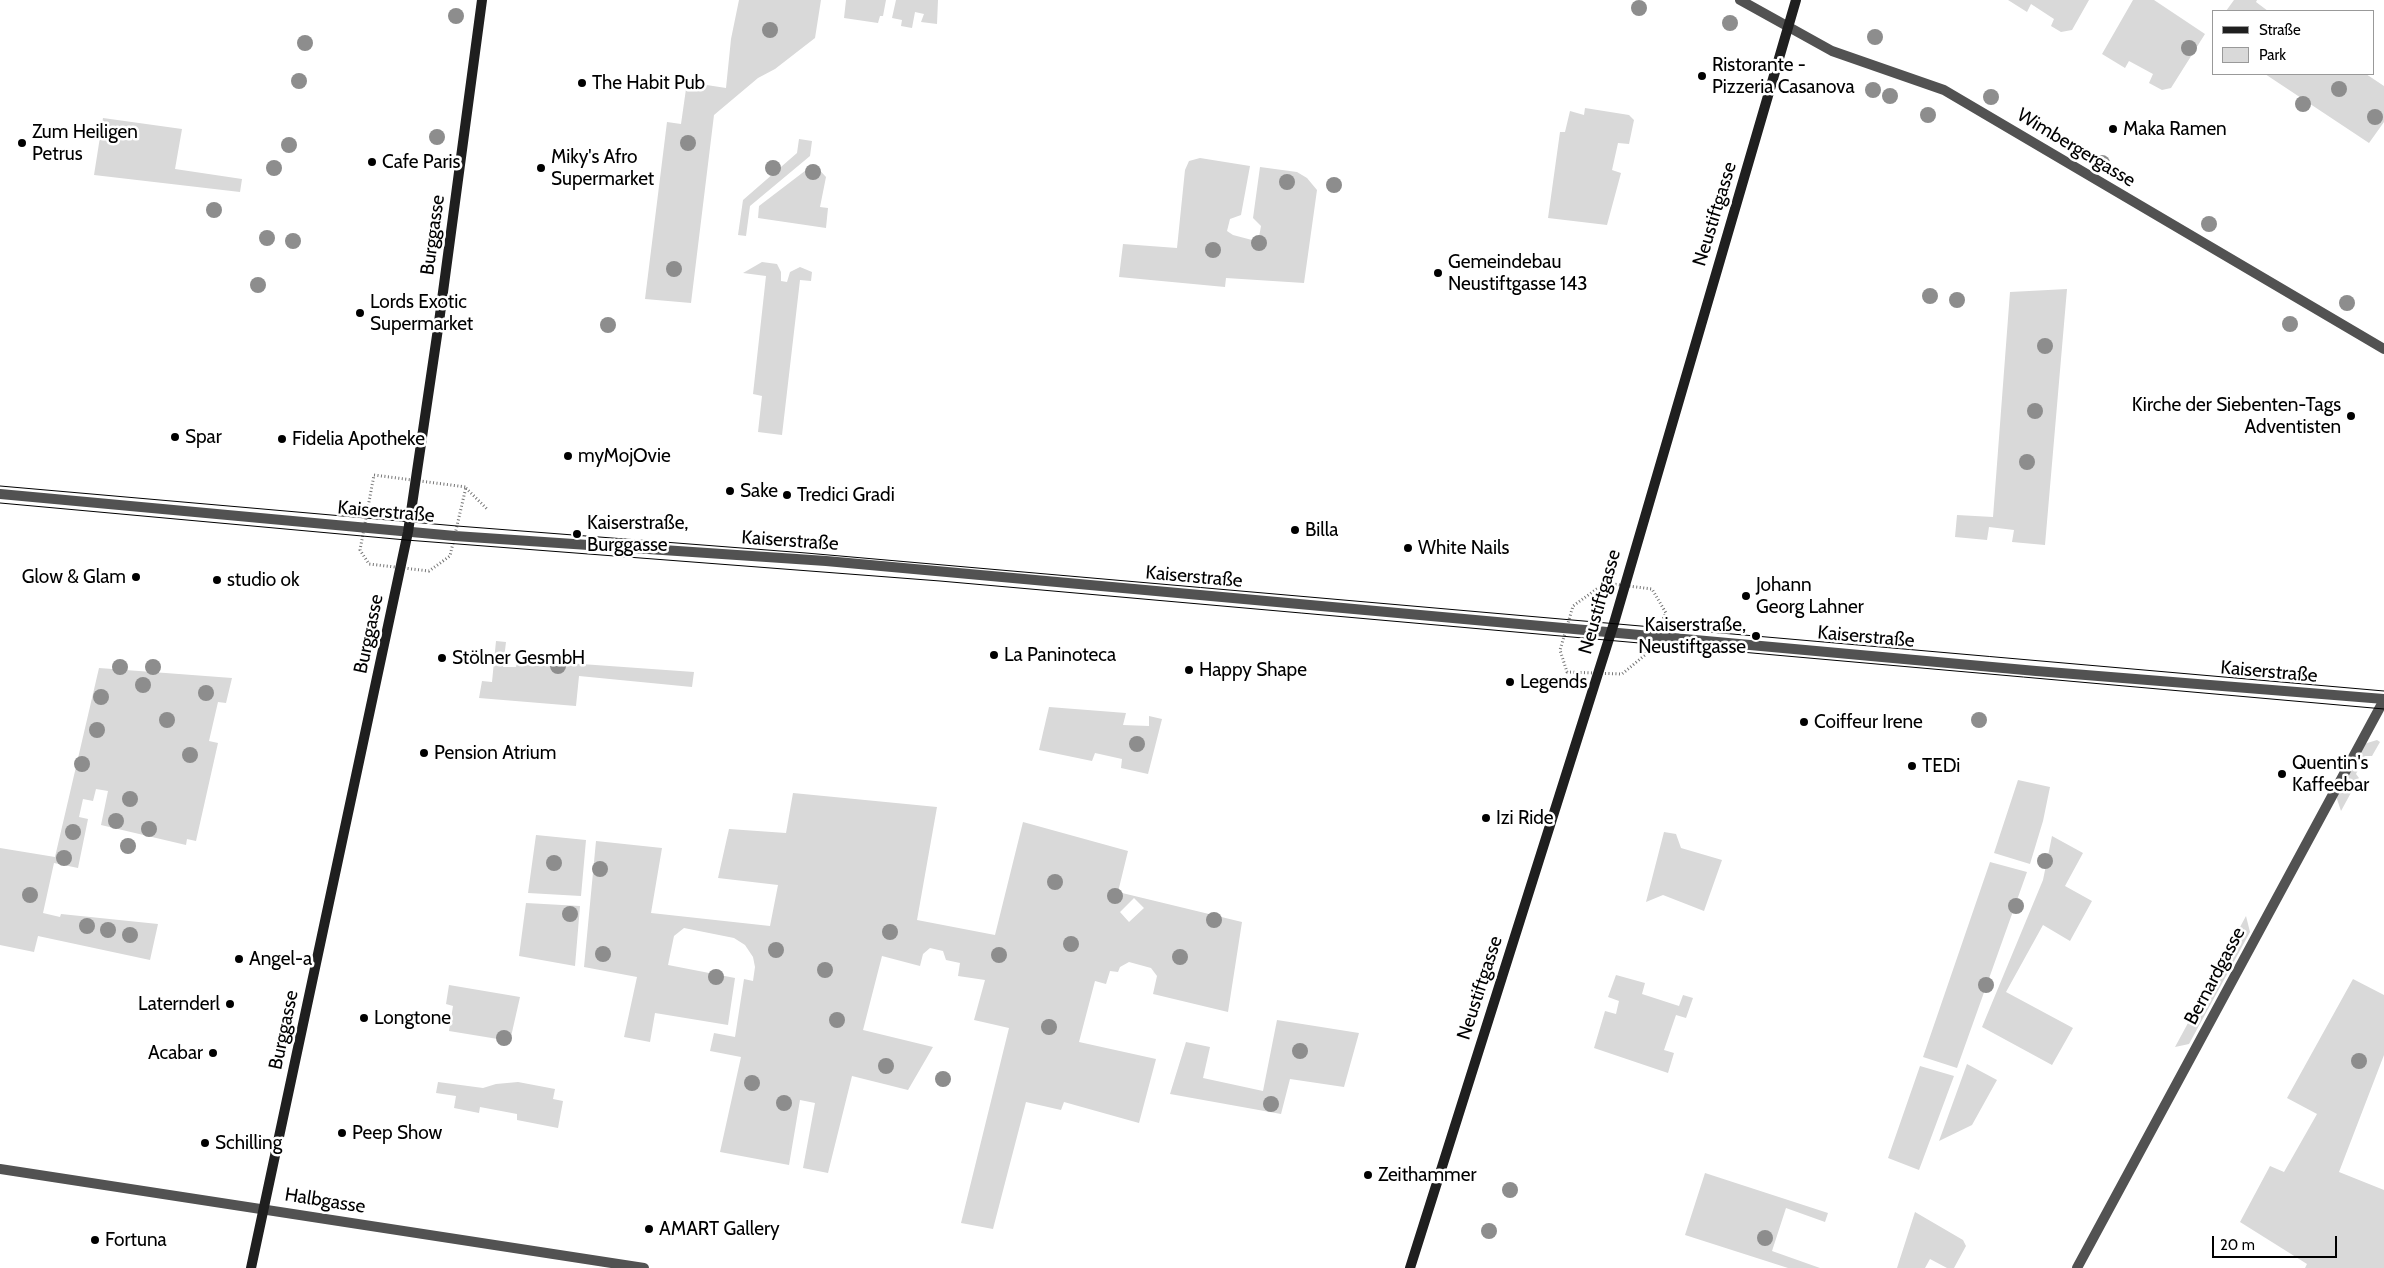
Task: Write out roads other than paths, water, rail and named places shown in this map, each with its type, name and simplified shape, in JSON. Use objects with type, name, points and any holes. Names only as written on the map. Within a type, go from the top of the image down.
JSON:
[{"type":"main road","name":"Burggasse","points":[[251,1268],[408,532],[439,322],[482,0]]},
{"type":"main road","name":"Neustiftgasse","points":[[1410,1268],[1611,632],[1796,0]]},
{"type":"street","name":"Wimbergergasse","points":[[1740,0],[1832,51],[1944,90],[2384,350]]},
{"type":"street","name":"Kaiserstraße","points":[[0,494],[408,532],[826,561],[2036,671],[2384,700]]},
{"type":"street","name":"Bernardgasse","points":[[2077,1268],[2384,700]]},
{"type":"street","name":"Halbgasse","points":[[0,1169],[644,1268]]},
{"type":"tram line","points":[[0,486],[457,526],[806,553],[2384,691]]},
{"type":"tram line","points":[[0,503],[406,540],[940,581],[2384,709]]},
{"type":"place","name":"Ristorante - Pizzeria Casanova","points":[[1702,76]]},
{"type":"place","name":"The Habit Pub","points":[[582,83]]},
{"type":"place","name":"Maka Ramen","points":[[2113,129]]},
{"type":"place","name":"Zum Heiligen Petrus","points":[[22,143]]},
{"type":"place","name":"Cafe Paris","points":[[372,162]]},
{"type":"place","name":"Miky's Afro Supermarket","points":[[541,168]]},
{"type":"place","name":"Gemeindebau Neustiftgasse 143","points":[[1438,273]]},
{"type":"place","name":"Lords Exotic Supermarket","points":[[360,313]]},
{"type":"place","name":"Kirche der Siebenten-Tags Adventisten","points":[[2351,416]]},
{"type":"place","name":"Spar","points":[[175,437]]},
{"type":"place","name":"Fidelia Apotheke","points":[[282,439]]},
{"type":"place","name":"myMojOvie","points":[[568,456]]},
{"type":"place","name":"Sake","points":[[730,491]]},
{"type":"place","name":"Tredici Gradi","points":[[787,495]]},
{"type":"place","name":"Billa","points":[[1295,530]]},
{"type":"place","name":"Kaiserstraße, Burggasse","points":[[577,534]]},
{"type":"place","name":"White Nails","points":[[1408,548]]},
{"type":"place","name":"Glow & Glam","points":[[136,577]]},
{"type":"place","name":"studio ok","points":[[217,580]]},
{"type":"place","name":"Johann Georg Lahner","points":[[1746,596]]},
{"type":"place","name":"Kaiserstraße, Neustiftgasse","points":[[1756,636]]},
{"type":"place","name":"La Paninoteca","points":[[994,655]]},
{"type":"place","name":"Stölner GesmbH","points":[[442,658]]},
{"type":"place","name":"Happy Shape","points":[[1189,670]]},
{"type":"place","name":"Legends","points":[[1510,682]]},
{"type":"place","name":"Coiffeur Irene","points":[[1804,722]]},
{"type":"place","name":"Pension Atrium","points":[[424,753]]},
{"type":"place","name":"TEDi","points":[[1912,766]]},
{"type":"place","name":"Quentin's Kaffeebar","points":[[2282,774]]},
{"type":"place","name":"Izi Ride","points":[[1486,818]]},
{"type":"place","name":"Angel-a","points":[[239,959]]},
{"type":"place","name":"Laternderl","points":[[230,1004]]},
{"type":"place","name":"Longtone","points":[[364,1018]]},
{"type":"place","name":"Acabar","points":[[213,1053]]},
{"type":"place","name":"Peep Show","points":[[342,1133]]},
{"type":"place","name":"Schilling","points":[[205,1143]]},
{"type":"place","name":"Zeithammer","points":[[1368,1175]]},
{"type":"place","name":"AMART Gallery","points":[[649,1229]]},
{"type":"place","name":"Fortuna","points":[[95,1240]]}]
